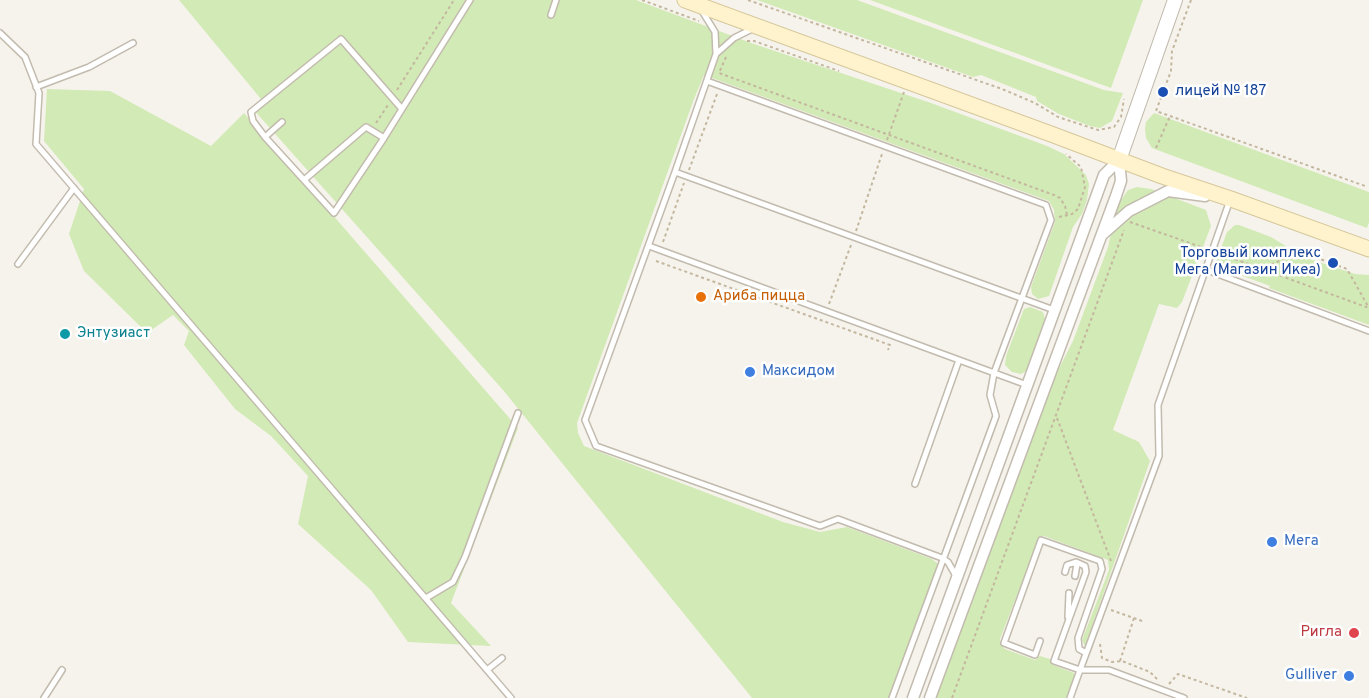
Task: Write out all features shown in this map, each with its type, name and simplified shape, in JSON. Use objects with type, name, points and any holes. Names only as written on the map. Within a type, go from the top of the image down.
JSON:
[{"type":"main road","points":[[692,2],[1119,160],[1369,249]]},
{"type":"street","points":[[930,698],[1121,181],[1119,160],[1175,0]]},
{"type":"street","points":[[913,698],[1104,175],[1119,160]]},
{"type":"street","points":[[1101,237],[1129,211],[1168,191],[1231,199]]},
{"type":"lane","points":[[402,109],[341,39],[251,112],[253,121],[265,137],[334,213],[384,138],[470,0]]},
{"type":"lane","points":[[551,15],[556,0]]},
{"type":"lane","points":[[692,2],[715,32],[716,54],[585,420],[596,446],[820,526],[838,519],[942,558],[948,562],[958,578]]},
{"type":"lane","points":[[716,54],[734,38],[758,27]]},
{"type":"lane","points":[[0,33],[25,57],[39,93],[36,144],[511,698]]},
{"type":"lane","points":[[36,87],[89,68],[133,43]]},
{"type":"lane","points":[[707,81],[1046,205],[1051,219],[994,373],[990,395],[996,416],[892,698]]},
{"type":"lane","points":[[265,137],[282,123]]},
{"type":"lane","points":[[304,180],[366,127],[384,138]]},
{"type":"lane","points":[[675,172],[1054,310]]},
{"type":"lane","points":[[18,264],[74,188]]},
{"type":"lane","points":[[1070,698],[1159,456],[1158,405],[1231,199]]},
{"type":"lane","points":[[649,246],[1027,385]]},
{"type":"lane","points":[[1207,270],[1369,331]]},
{"type":"lane","points":[[915,484],[959,360]]},
{"type":"lane","points":[[426,598],[453,582],[465,558],[518,412]]},
{"type":"lane","points":[[1040,641],[1035,654],[1004,643],[1041,540],[1100,561],[1102,569],[1078,638],[1079,649],[1086,653]]},
{"type":"lane","points":[[1072,562],[1077,564],[1075,576]]},
{"type":"lane","points":[[1065,572],[1067,565],[1072,562],[1081,563],[1086,572],[1054,661],[1080,670],[1109,670],[1184,698]]},
{"type":"lane","points":[[1067,624],[1069,594]]},
{"type":"lane","points":[[487,670],[501,657]]},
{"type":"lane","points":[[44,698],[62,670]]},
{"type":"path","points":[[371,130],[454,0]]},
{"type":"path","points":[[642,0],[701,21],[715,32]]},
{"type":"path","points":[[748,0],[1002,89],[1035,103],[1058,117],[1098,130],[1114,128],[1121,117],[1124,99]]},
{"type":"path","points":[[1191,0],[1172,51],[1171,71],[1156,111],[1365,186]]},
{"type":"path","points":[[734,38],[754,41],[841,71]]},
{"type":"path","points":[[729,52],[719,73],[1054,195],[1060,198],[1067,215]]},
{"type":"path","points":[[827,311],[904,92],[895,89]]},
{"type":"path","points":[[689,170],[717,94]]},
{"type":"path","points":[[1156,148],[1170,116]]},
{"type":"path","points":[[1051,219],[1072,214],[1078,209],[1085,187],[1081,167],[1062,151]]},
{"type":"path","points":[[662,245],[684,183]]},
{"type":"path","points":[[952,698],[1127,222],[1133,217]]},
{"type":"path","points":[[1127,222],[1214,251],[1369,308]]},
{"type":"path","points":[[1260,269],[1301,252],[1347,269],[1369,308]]},
{"type":"path","points":[[656,261],[890,345],[888,350]]},
{"type":"path","points":[[1056,416],[1116,572]]},
{"type":"path","points":[[1103,607],[1145,622]]},
{"type":"path","points":[[1120,662],[1134,618]]},
{"type":"path","points":[[1100,644],[1102,658],[1150,672],[1159,681]]},
{"type":"path","points":[[1168,684],[1178,674],[1247,698]]},
{"type":"green space","points":[[179,0],[636,0],[754,44],[931,103],[1047,146],[1064,154],[1086,175],[1089,184],[1082,214],[1073,227],[1049,296],[1038,299],[1032,294],[1031,287],[1055,222],[1054,210],[1049,201],[704,75],[694,99],[577,423],[578,433],[584,446],[783,522],[820,532],[847,527],[932,559],[938,564],[889,698],[752,698],[503,390],[253,109],[261,99]]},
{"type":"green space","points":[[757,0],[857,0],[1104,90],[1123,93],[1112,121],[1100,128],[1090,126],[1059,114],[1037,101],[1036,97],[981,75],[973,77]]},
{"type":"green space","points":[[870,0],[1143,0],[1111,88]]},
{"type":"green space","points":[[47,89],[110,91],[211,146],[244,113],[518,428],[451,603],[491,646],[408,642],[371,590],[298,524],[308,476],[271,436],[235,409],[184,345],[189,331],[173,315],[147,333],[84,271],[69,234],[84,189],[44,141]]},
{"type":"green space","points":[[1154,113],[1369,192],[1367,228],[1152,148],[1146,138],[1145,129],[1146,122]]},
{"type":"green space","points":[[1137,187],[1151,189],[1206,210],[1211,226],[1182,302],[1177,308],[1159,304],[1113,430],[1139,442],[1150,461],[1085,646],[1082,640],[1109,570],[1108,560],[1044,536],[1041,536],[1038,541],[1000,639],[1005,649],[1035,660],[1040,656],[1050,659],[1053,665],[1074,673],[1074,678],[1066,698],[936,698],[1050,386],[1073,341],[1108,247],[1117,206],[1128,190]]},
{"type":"green space","points":[[1235,225],[1271,237],[1304,257],[1355,274],[1369,275],[1369,325],[1221,268],[1216,262],[1227,232]]},
{"type":"green space","points":[[1030,307],[1043,312],[1045,319],[1026,371],[1021,374],[1012,372],[1005,365],[1006,356],[1024,309]]},
{"type":"place","name":"лицей № 187","points":[[1163,92]]},
{"type":"place","name":"Торговый комплекс Мега (Магазин Икеа)","points":[[1333,263]]},
{"type":"place","name":"Ариба пицца","points":[[701,297]]},
{"type":"place","name":"Энтузиаст","points":[[65,334]]},
{"type":"place","name":"Максидом","points":[[750,372]]},
{"type":"place","name":"Мега","points":[[1272,542]]},
{"type":"place","name":"Ригла","points":[[1354,633]]},
{"type":"place","name":"Gulliver","points":[[1349,676]]}]
